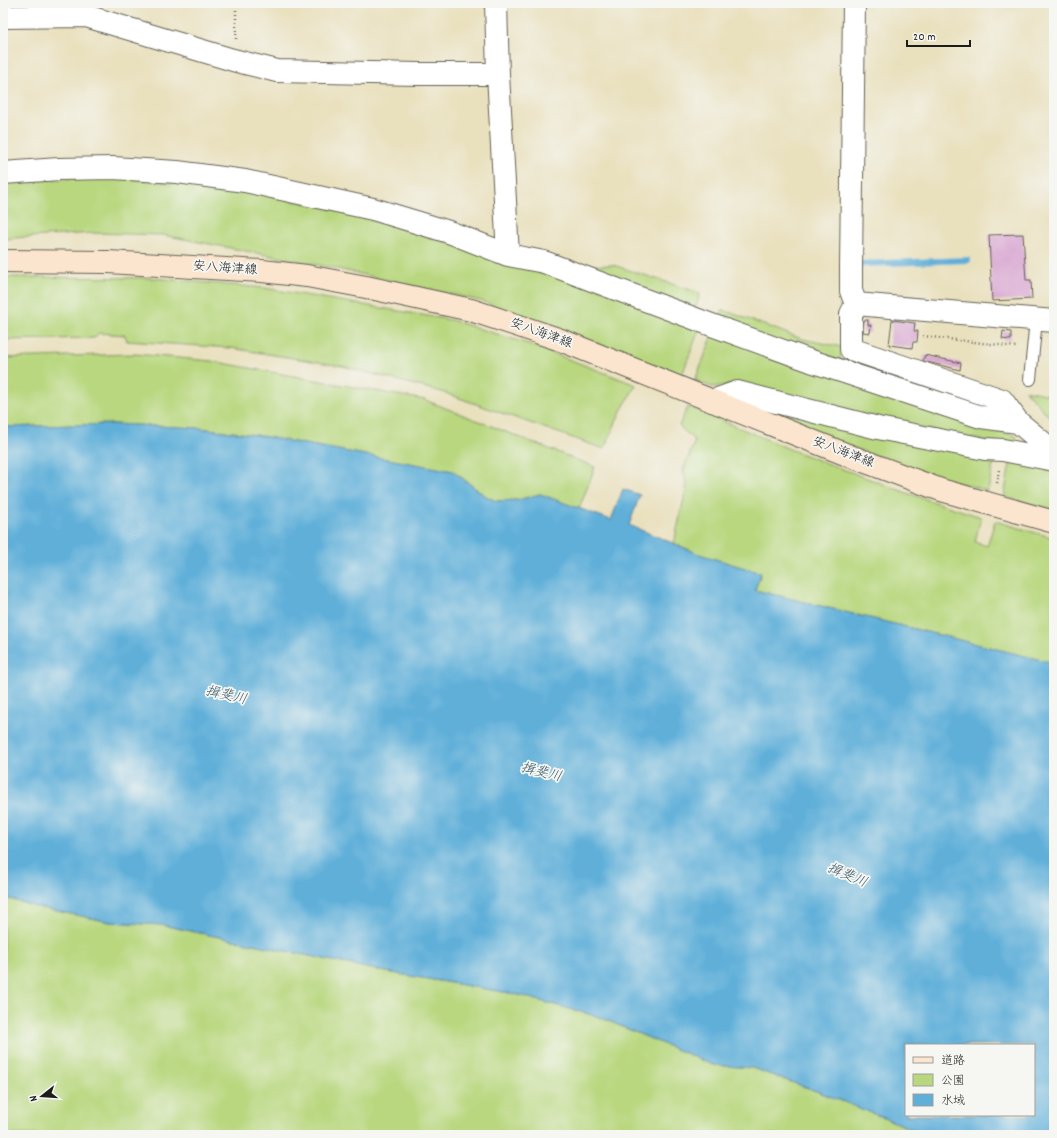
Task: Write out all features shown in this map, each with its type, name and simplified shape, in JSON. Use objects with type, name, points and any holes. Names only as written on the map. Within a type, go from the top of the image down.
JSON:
[{"type":"main road","name":"安八海津線","points":[[3,261],[108,262],[262,271],[307,276],[366,287],[471,310],[558,339],[850,456],[941,490],[1054,522]]},
{"type":"street","points":[[496,3],[498,74],[508,255]]},
{"type":"street","points":[[854,3],[851,291],[856,304],[851,314],[852,349],[1002,400],[1018,422],[1054,452]]},
{"type":"street","points":[[3,17],[86,16],[233,60],[277,70],[418,74],[498,74]]},
{"type":"street","points":[[3,173],[59,169],[113,168],[177,172],[245,181],[373,209],[449,232],[508,255],[544,262],[811,361],[981,417],[1018,422]]},
{"type":"street","points":[[856,304],[1045,321]]},
{"type":"street","points":[[712,401],[737,392],[878,428],[985,449],[1003,450],[1054,460]]},
{"type":"lane","points":[[1030,379],[1033,349],[1045,321]]},
{"type":"path","points":[[233,60],[236,46],[236,3]]},
{"type":"path","points":[[923,336],[1033,349]]},
{"type":"path","points":[[993,505],[1003,450]]},
{"type":"green space","points":[[112,177],[245,190],[345,212],[594,286],[700,327],[682,375],[481,301],[329,267],[163,235],[94,233],[13,238],[3,240],[3,181]]},
{"type":"green space","points":[[613,265],[700,293],[695,310],[577,266]]},
{"type":"green space","points":[[3,277],[153,278],[264,288],[451,320],[529,344],[636,385],[621,411],[604,449],[442,392],[342,366],[231,348],[127,341],[125,335],[99,333],[94,338],[3,340]]},
{"type":"green space","points":[[723,310],[802,339],[842,347],[840,360],[884,372],[940,393],[718,322]]},
{"type":"green space","points":[[714,332],[1016,436],[1017,446],[953,435],[732,385],[712,387],[695,380]]},
{"type":"green space","points":[[135,354],[211,361],[425,400],[595,467],[579,509],[540,494],[518,500],[496,501],[484,495],[453,471],[256,435],[199,428],[114,424],[3,427],[3,358]]},
{"type":"green space","points":[[1025,390],[1054,396],[1054,422]]},
{"type":"green space","points":[[742,403],[995,455],[988,491],[922,472],[840,443]]},
{"type":"green space","points":[[688,406],[794,451],[907,493],[981,517],[975,542],[987,546],[995,521],[1054,538],[1054,663],[755,590],[761,573],[699,554],[674,543],[687,485],[683,470],[695,441],[679,426]]},
{"type":"green space","points":[[1011,458],[1054,467],[1054,510],[1004,497]]},
{"type":"green space","points":[[3,897],[36,907],[110,922],[162,925],[381,971],[515,994],[599,1017],[713,1065],[752,1068],[819,1092],[927,1135],[3,1135]]},
{"type":"water","name":"揖斐川","points":[[114,424],[199,428],[256,435],[453,471],[484,495],[496,501],[518,500],[540,494],[611,520],[623,489],[640,495],[629,525],[699,554],[761,573],[755,590],[1054,663],[1054,1135],[927,1135],[819,1092],[752,1068],[713,1065],[599,1017],[515,994],[381,971],[162,925],[110,922],[36,907],[3,897],[3,427]]},
{"type":"building","points":[[1023,234],[1026,280],[1031,280],[1032,299],[992,301],[989,235]]},
{"type":"building","points":[[864,320],[868,320],[868,325],[871,325],[870,333],[863,332]]},
{"type":"building","points":[[892,320],[915,323],[914,331],[918,331],[917,342],[913,342],[912,348],[889,345]]},
{"type":"building","points":[[1003,331],[1011,332],[1011,340],[1002,339]]},
{"type":"building","points":[[925,355],[961,363],[960,370],[923,361]]},
{"type":"waterway","points":[[860,264],[968,260]]}]
